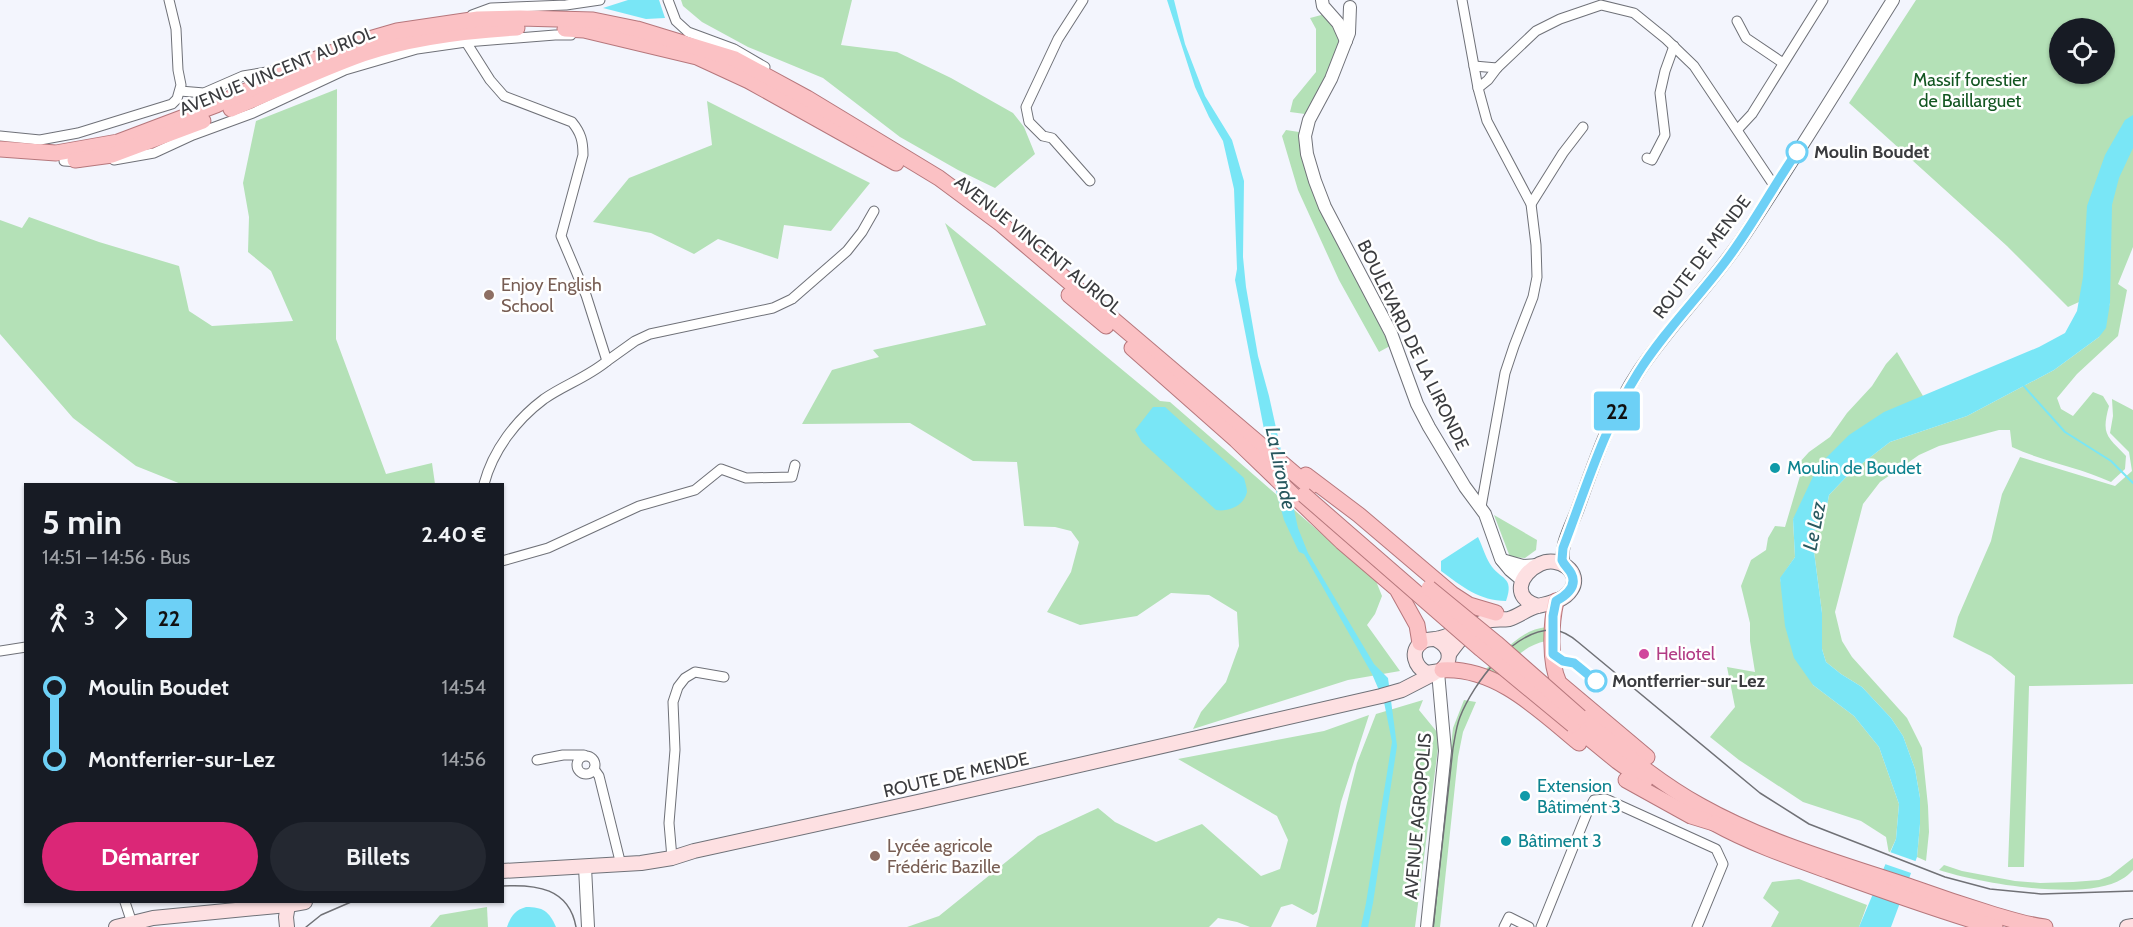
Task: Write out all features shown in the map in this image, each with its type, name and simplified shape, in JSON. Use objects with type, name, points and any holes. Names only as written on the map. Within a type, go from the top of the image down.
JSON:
[{"type":"main road","name":"AVENUE VINCENT AURIOL","points":[[0,149],[56,153],[118,142],[216,105],[303,64],[359,42],[397,31],[478,19],[552,18],[593,20],[638,29],[735,59],[849,123],[959,192],[1285,461]]},
{"type":"main road","name":"AVENUE VINCENT AURIOL","points":[[0,159],[64,161],[112,155],[159,139],[365,54],[406,42],[467,31],[523,28],[584,30],[697,57],[749,81],[896,163],[936,187],[982,220],[1235,432],[1270,469],[1299,489]]},
{"type":"main road","points":[[1285,461],[1299,489],[1342,542],[1397,589],[1417,625],[1420,643]]},
{"type":"main road","points":[[1285,461],[1359,515],[1452,594],[1468,605],[1496,614]]},
{"type":"main road","points":[[1299,489],[1496,643],[1617,761],[1650,784],[1745,839],[1934,902],[1995,927]]},
{"type":"main road","points":[[1438,672],[1447,664],[1449,654],[1463,636],[1482,623],[1509,619],[1556,601],[1571,590],[1573,585],[1571,573],[1558,562],[1538,565],[1529,570],[1522,580],[1520,587],[1524,597],[1528,602],[1538,606]]},
{"type":"main road","points":[[1524,597],[1514,608],[1484,616],[1455,633],[1437,640],[1425,640],[1420,643],[1415,652],[1418,667],[1427,673],[1466,672],[1509,687],[1636,787],[1691,816],[1717,824]]},
{"type":"main road","points":[[1556,601],[1553,616],[1553,654],[1554,673],[1559,682],[1623,739],[1701,800],[1772,838]]},
{"type":"main road","points":[[1437,640],[1446,647],[1449,654]]},
{"type":"main road","points":[[1412,685],[1418,667]]},
{"type":"main road","name":"ROUTE DE MENDE","points":[[504,871],[585,867],[672,858],[694,851],[1394,693],[1438,672]]},
{"type":"main road","points":[[1577,721],[1701,806],[1851,873]]},
{"type":"main road","points":[[1934,902],[2045,927]]},
{"type":"main road","points":[[116,927],[153,918],[299,903]]},
{"type":"main road","points":[[288,905],[286,917],[288,927]]},
{"type":"main road","points":[[2127,927],[2133,926]]},
{"type":"street","points":[[0,136],[40,140],[78,134],[166,106],[177,99],[180,91],[176,29],[170,0]]},
{"type":"street","points":[[451,22],[491,8],[566,5],[600,0]]},
{"type":"street","name":"AVENUE VINCENT AURIOL","points":[[668,0],[676,21],[688,32],[734,49],[786,80],[849,123]]},
{"type":"street","points":[[1083,0],[1058,39],[1026,107],[1029,122],[1043,136],[1052,138],[1090,181]]},
{"type":"street","points":[[1322,0],[1323,6],[1331,13],[1346,41]]},
{"type":"street","points":[[1462,0],[1478,88],[1487,121],[1532,204],[1536,246],[1537,277],[1533,297],[1505,373],[1481,507]]},
{"type":"street","points":[[1738,129],[1752,114],[1823,0]]},
{"type":"street","name":"ROUTE DE MENDE","points":[[1558,562],[1610,424],[1638,373],[1656,347],[1731,254],[1893,0]]},
{"type":"street","points":[[1331,13],[1343,12],[1351,3]]},
{"type":"street","name":"BOULEVARD DE LA LIRONDE","points":[[1351,3],[1349,33],[1331,79],[1309,120],[1305,136],[1307,154],[1315,181],[1325,207],[1391,333],[1408,381],[1429,427],[1448,462],[1481,507],[1492,528],[1501,559],[1522,580]]},
{"type":"street","points":[[1478,88],[1536,31],[1560,19],[1601,5],[1634,13],[1694,66],[1738,129],[1774,187]]},
{"type":"street","points":[[1737,21],[1746,38],[1784,63]]},
{"type":"street","name":"AVENUE VINCENT AURIOL","points":[[64,161],[100,163],[154,153],[193,135],[253,113],[345,70],[417,49],[555,34],[615,37]]},
{"type":"street","points":[[466,42],[490,80],[504,96],[572,122],[579,131],[583,143],[583,155],[561,236],[586,295],[607,361]]},
{"type":"street","points":[[1647,158],[1652,160],[1665,135],[1660,93],[1674,46]]},
{"type":"street","name":"AVENUE VINCENT AURIOL","points":[[180,91],[204,93],[243,76],[303,64]]},
{"type":"street","points":[[1474,66],[1497,68]]},
{"type":"street","points":[[1532,204],[1563,153],[1583,127]]},
{"type":"street","points":[[484,483],[498,450],[520,421],[545,399],[581,380],[635,341],[650,334],[773,308],[792,299],[847,251],[862,232],[874,211]]},
{"type":"street","points":[[504,560],[548,548],[639,506],[695,490],[721,469],[746,478],[792,477],[795,465]]},
{"type":"street","points":[[1501,559],[1523,566],[1538,565]]},
{"type":"street","points":[[0,651],[24,647]]},
{"type":"street","points":[[672,858],[669,823],[675,750],[673,702],[678,687],[685,678],[695,672],[724,677]]},
{"type":"street","name":"AVENUE AGROPOLIS","points":[[1427,927],[1445,751],[1438,672]]},
{"type":"street","points":[[537,760],[563,755],[584,755],[594,760],[594,769],[599,776],[621,864]]},
{"type":"street","points":[[584,755],[577,761],[578,770],[586,774],[594,769]]},
{"type":"street","points":[[1541,927],[1587,813],[1594,800],[1606,799],[1716,849],[1723,864],[1697,927]]},
{"type":"street","points":[[585,867],[588,927]]},
{"type":"street","points":[[125,903],[132,923]]},
{"type":"street","points":[[1504,927],[1509,917],[1529,927]]},
{"type":"green space","points":[[681,0],[852,0],[841,45],[897,52],[951,78],[1013,113],[1024,127],[1035,154],[995,188],[900,137],[823,78],[748,47],[702,22],[683,6]]},
{"type":"green space","name":"Massif forestier de Baillarguet","points":[[1916,0],[2133,0],[2133,247],[2118,284],[2127,290],[2118,336],[2077,374],[2057,398],[2061,409],[2073,416],[2093,392],[2103,396],[2109,406],[2107,434],[2126,456],[2125,469],[2111,482],[2087,472],[2036,457],[2012,447],[2010,430],[1999,430],[1939,446],[1919,455],[1880,482],[1863,504],[1835,612],[1842,641],[1852,657],[1907,718],[1922,748],[1929,832],[1926,861],[1917,857],[1920,798],[1915,769],[1903,736],[1891,718],[1862,687],[1826,662],[1822,649],[1822,613],[1812,536],[1826,511],[1829,495],[1851,472],[1890,442],[1967,416],[2054,370],[2099,337],[2110,303],[2110,288],[2068,307],[2007,246],[1849,103]]},
{"type":"green space","points":[[1325,14],[1337,30],[1338,40],[1334,62],[1305,114],[1290,112],[1293,100],[1316,72],[1316,29],[1310,18]]},
{"type":"green space","points":[[337,89],[336,339],[386,474],[432,463],[435,483],[178,483],[136,466],[73,418],[0,334],[0,220],[22,228],[29,217],[99,242],[179,266],[189,311],[212,326],[293,321],[271,271],[248,252],[249,217],[243,183],[256,121]]},
{"type":"green space","points":[[707,101],[870,183],[831,231],[784,225],[778,259],[718,239],[694,254],[651,233],[593,222],[629,178],[712,145]]},
{"type":"green space","points":[[1286,130],[1299,132],[1304,164],[1314,194],[1390,346],[1379,352],[1339,280],[1298,190],[1282,136]]},
{"type":"green space","points":[[945,223],[1160,401],[1170,402],[1376,581],[1382,596],[1375,614],[1367,625],[1400,671],[1348,680],[1193,729],[1201,712],[1226,682],[1239,646],[1237,612],[1209,595],[1171,593],[1137,616],[1080,625],[1047,612],[1071,572],[1079,542],[1071,531],[1055,527],[1024,526],[1017,462],[973,461],[910,423],[802,424],[832,370],[879,357],[873,350],[986,325]]},
{"type":"green space","points":[[1897,352],[1923,396],[1793,519],[1795,557],[1780,579],[1813,685],[1854,716],[1879,747],[1899,804],[1896,839],[1889,854],[1886,837],[1861,821],[1803,802],[1739,760],[1710,737],[1735,707],[1727,667],[1755,672],[1750,641],[1750,623],[1741,586],[1751,560],[1766,550],[1768,538],[1775,526],[1785,527],[1800,476],[1799,463],[1809,452],[1830,437]]},
{"type":"green space","points":[[2112,399],[2133,410],[2133,684],[2029,686],[2024,867],[2008,867],[2015,676],[1991,656],[1953,637],[1958,617],[1991,541],[2002,494],[2020,457],[2115,486],[2132,471],[2129,452],[2110,433],[2113,416]]},
{"type":"green space","points":[[1494,515],[1537,540],[1536,550],[1525,558],[1510,557]]},
{"type":"green space","points":[[1547,627],[1546,641],[1524,650],[1495,677],[1484,671],[1520,637],[1528,632]]},
{"type":"green space","points":[[1423,700],[1419,710],[1437,732],[1438,748],[1415,927],[1316,927],[1357,763],[1376,714]]},
{"type":"green space","points":[[1464,700],[1476,702],[1463,732],[1458,757],[1440,927],[1430,927],[1453,728]]},
{"type":"green space","points":[[1369,715],[1341,802],[1317,912],[1313,915],[1292,904],[1281,907],[1271,927],[1250,927],[1218,918],[1209,927],[907,927],[939,916],[1038,836],[1098,808],[1115,822],[1156,842],[1202,824],[1261,876],[1280,869],[1288,840],[1277,816],[1178,759],[1324,731]]},
{"type":"green space","points":[[2133,858],[2133,870],[2123,878],[2105,886],[2084,889],[2059,890],[2005,885],[1939,870],[1944,865],[1962,871],[2015,881],[2073,882],[2099,880],[2110,876]]},
{"type":"green space","points":[[1799,879],[1867,905],[1859,927],[1771,927],[1779,912],[1763,898],[1772,882]]},
{"type":"green space","points":[[487,907],[488,927],[430,927],[440,915]]},
{"type":"water","points":[[628,0],[659,0],[665,18],[646,19],[603,8]]},
{"type":"water","name":"La Lironde","points":[[1167,0],[1174,0],[1185,44],[1205,96],[1232,140],[1244,181],[1243,257],[1246,287],[1258,356],[1298,528],[1308,553],[1374,664],[1388,678],[1397,746],[1368,927],[1361,927],[1392,742],[1384,702],[1372,674],[1304,554],[1299,552],[1284,520],[1276,491],[1235,280],[1237,269],[1234,189],[1223,141],[1195,87]]},
{"type":"water","name":"Le Lez","points":[[2133,115],[2133,148],[2119,178],[2112,205],[2110,303],[2106,328],[2099,337],[2054,370],[1967,416],[1890,442],[1851,472],[1829,495],[1826,511],[1812,536],[1822,613],[1822,649],[1826,662],[1862,687],[1891,718],[1903,736],[1915,769],[1920,798],[1917,857],[1891,927],[1859,927],[1896,839],[1899,804],[1879,747],[1854,716],[1813,685],[1794,658],[1785,626],[1780,578],[1795,557],[1793,519],[1818,466],[1849,435],[1884,412],[2039,347],[2065,333],[2077,311],[2083,277],[2087,206],[2105,155],[2125,120]]},
{"type":"water","points":[[1153,407],[1165,407],[1244,478],[1247,492],[1243,501],[1230,509],[1216,510],[1142,442],[1135,430]]},
{"type":"water","points":[[1478,537],[1490,564],[1508,583],[1506,601],[1479,595],[1441,571],[1441,561]]},
{"type":"water","points":[[526,907],[545,911],[556,927],[507,927],[514,914]]},
{"type":"pier","points":[[1887,851],[1918,862],[1914,874],[1882,863]]},
{"type":"waterway","points":[[2022,384],[2065,432],[2111,461],[2133,483]]},
{"type":"tram line","points":[[1433,927],[1453,748],[1460,717],[1475,689],[1497,660],[1524,638],[1539,632],[1554,630],[1575,640],[1760,793],[1809,824],[1945,877],[1990,889],[2041,894],[2133,891]]},
{"type":"tram line","points":[[504,886],[539,888],[558,896],[572,914],[576,927]]},
{"type":"tram line","points":[[306,927],[321,915],[349,903]]},
{"type":"bus line","name":"22","points":[[1596,681],[1574,663],[1563,661],[1553,654],[1553,616],[1556,601],[1571,590],[1573,585],[1571,573],[1562,560],[1563,548],[1595,461],[1610,424],[1638,373],[1743,237],[1797,152]]},
{"type":"place","name":"Moulin Boudet","points":[[1797,152]]},
{"type":"place","name":"Enjoy English School","points":[[489,295]]},
{"type":"place","name":"Moulin de Boudet","points":[[1775,468]]},
{"type":"place","name":"Heliotel","points":[[1644,654]]},
{"type":"place","name":"Montferrier-sur-Lez","points":[[1596,681]]},
{"type":"place","name":"Extension Bâtiment 3","points":[[1525,796]]},
{"type":"place","name":"Bâtiment 3","points":[[1506,841]]},
{"type":"place","name":"Lycée agricole Frédéric Bazille","points":[[875,856]]}]
